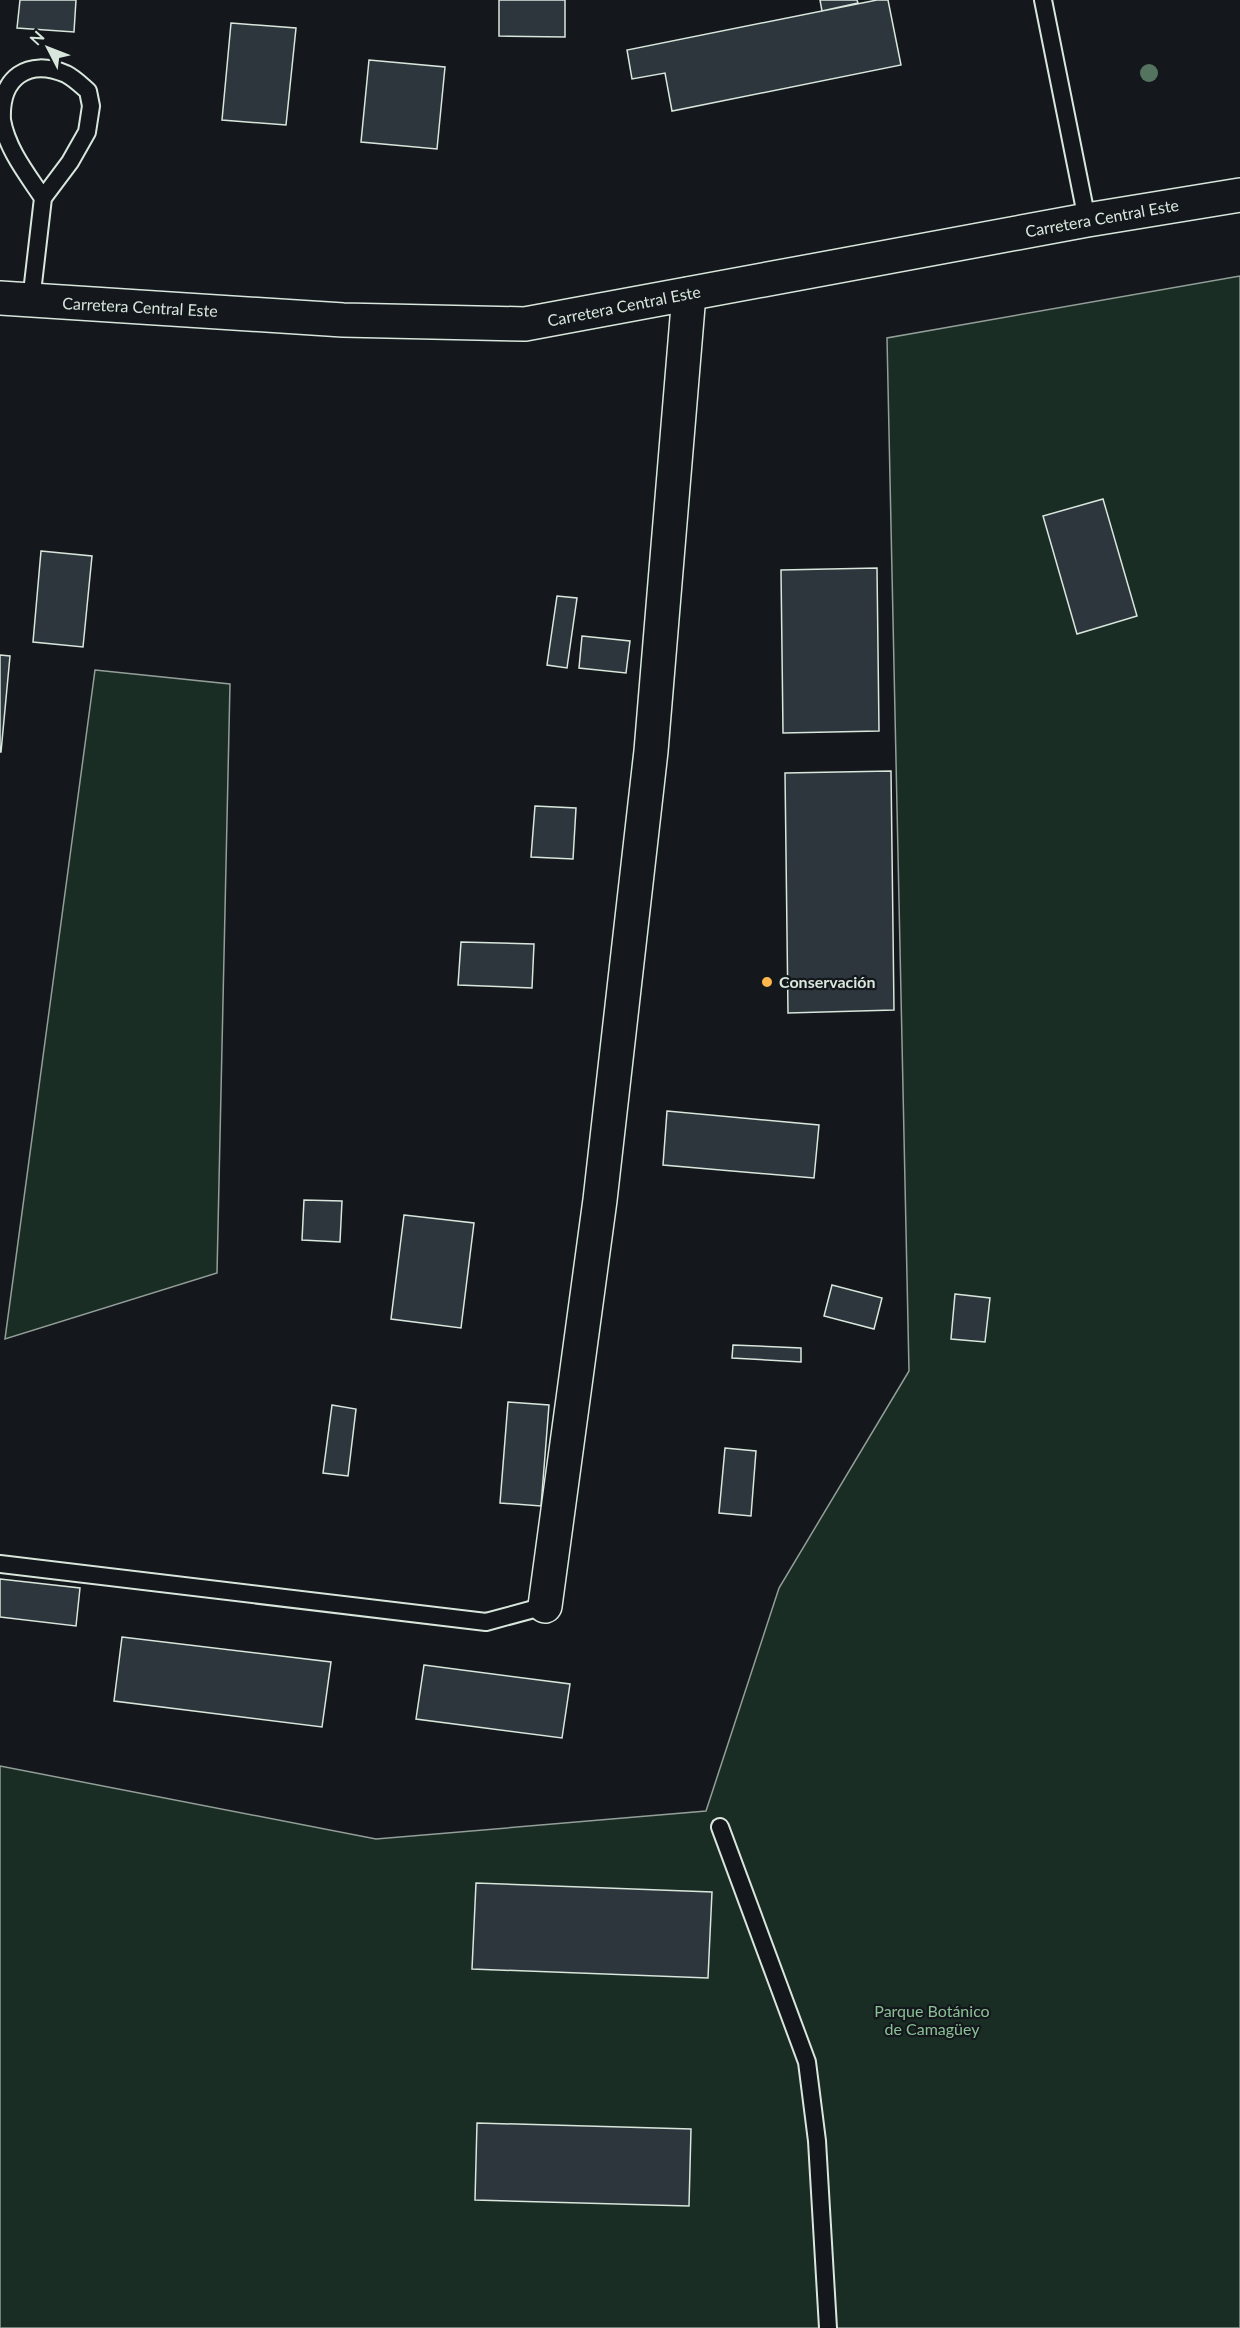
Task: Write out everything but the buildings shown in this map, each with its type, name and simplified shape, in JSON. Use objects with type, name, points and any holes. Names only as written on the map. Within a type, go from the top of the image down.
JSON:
[{"type":"street","name":"Carretera Central Este","points":[[15,299],[343,320],[525,324],[1087,220],[1240,195]]},
{"type":"street","points":[[545,1606],[600,1200],[651,751],[690,294]]},
{"type":"lane","points":[[1043,0],[1087,220]]},
{"type":"lane","points":[[15,299],[43,198],[70,162],[87,132],[91,106],[88,91],[67,75],[44,68],[18,73],[7,81],[0,101],[2,121],[12,151],[43,198]]},
{"type":"lane","points":[[0,1564],[486,1622],[545,1606]]},
{"type":"lane","points":[[720,1827],[807,2062],[817,2141],[828,2328]]},
{"type":"green space","name":"Parque Botánico de Camagüey","points":[[1240,276],[1240,2328],[0,2328],[0,1766],[376,1839],[706,1811],[779,1588],[909,1371],[887,338]]},
{"type":"green space","points":[[95,670],[230,684],[217,1273],[5,1339]]},
{"type":"place","name":"Conservación","points":[[767,982]]}]
